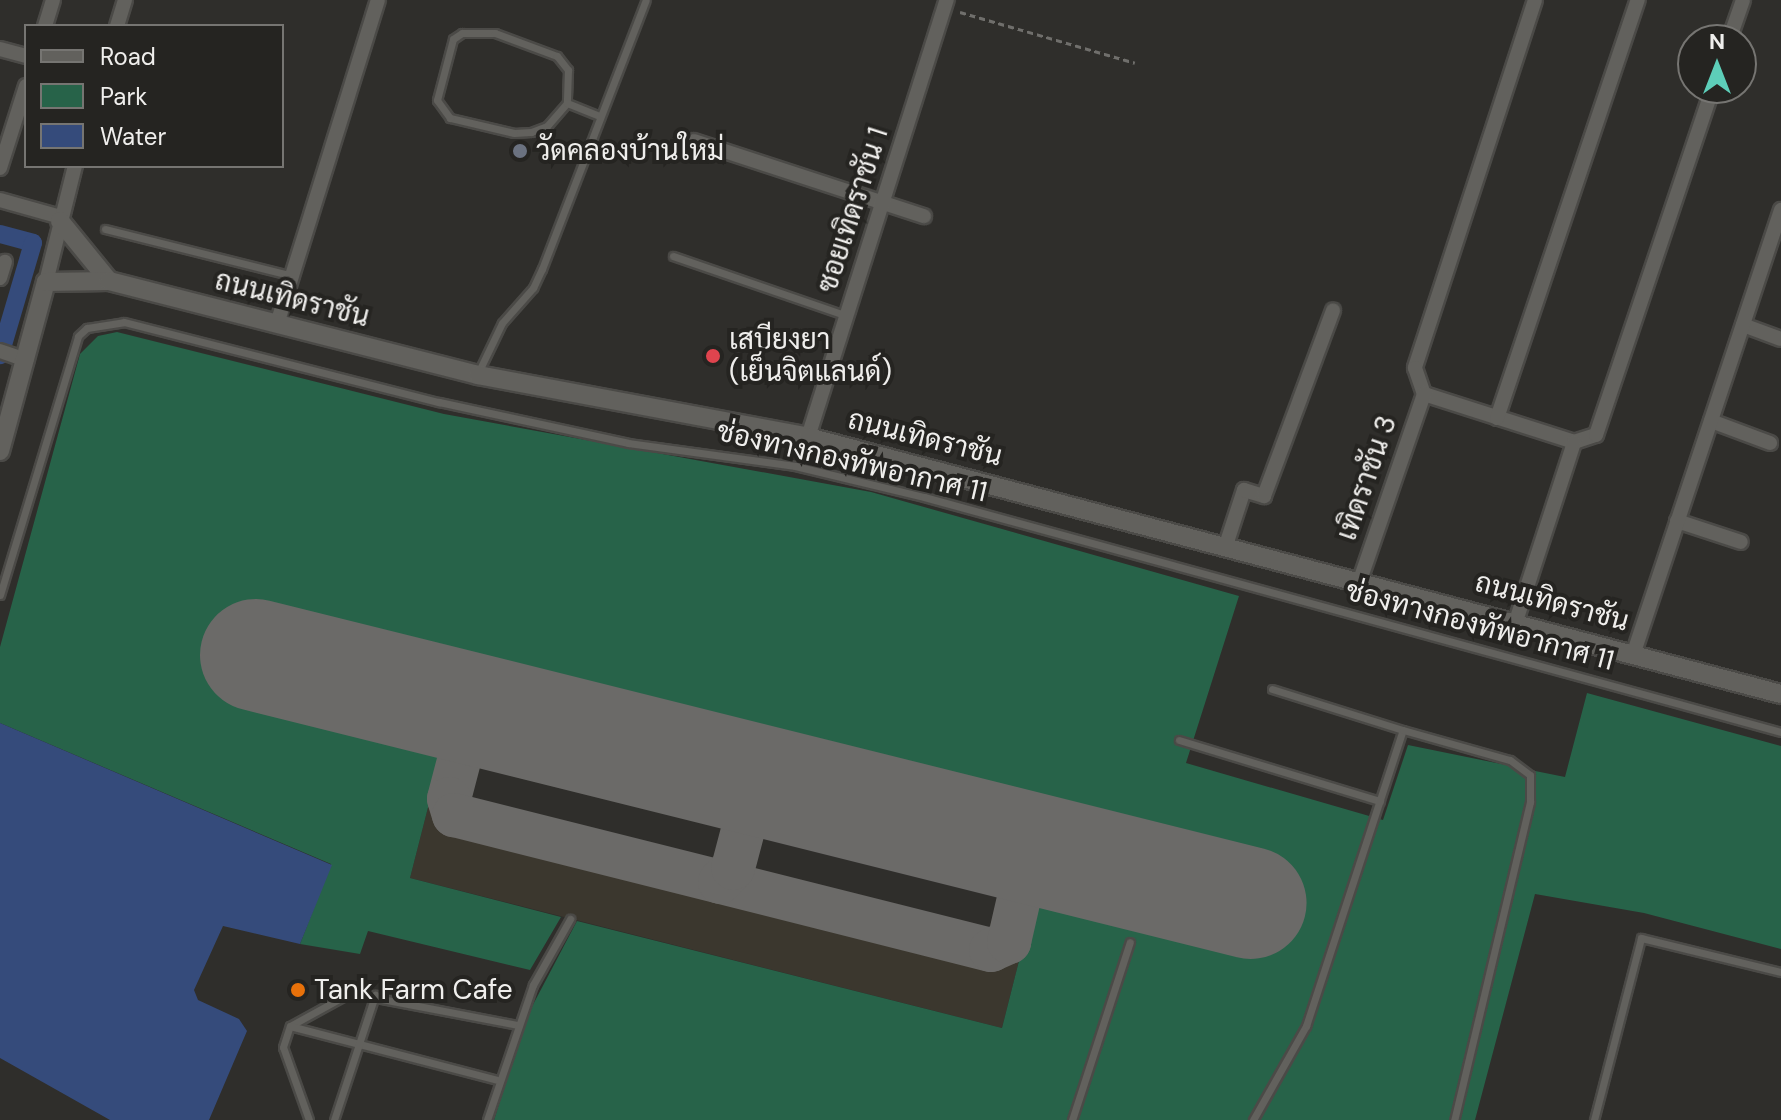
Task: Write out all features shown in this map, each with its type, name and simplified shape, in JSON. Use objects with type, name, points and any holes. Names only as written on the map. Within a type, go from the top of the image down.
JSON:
[{"type":"street","points":[[46,24],[53,0]]},
{"type":"street","points":[[118,24],[125,0]]},
{"type":"street","points":[[277,324],[378,0]]},
{"type":"street","points":[[1535,0],[1415,368],[1424,394],[1574,442],[1596,435],[1708,104]]},
{"type":"street","points":[[1497,418],[1638,0]]},
{"type":"street","points":[[1735,24],[1743,0]]},
{"type":"street","name":"ซอยเทิดราชัน 1","points":[[808,437],[946,4]]},
{"type":"street","points":[[0,49],[24,55]]},
{"type":"street","points":[[0,168],[4,143],[24,91]]},
{"type":"street","points":[[694,141],[924,216]]},
{"type":"street","points":[[0,451],[13,355],[46,282],[74,168]]},
{"type":"street","points":[[0,200],[60,219],[109,281]]},
{"type":"street","points":[[1634,652],[1743,325],[1778,230],[1781,210]]},
{"type":"street","points":[[0,278],[5,262]]},
{"type":"street","name":"ถนนเทิดราชัน","points":[[46,282],[109,281],[478,375],[808,437],[1634,652],[1781,694]]},
{"type":"street","points":[[1226,545],[1244,490],[1264,496],[1333,310]]},
{"type":"street","points":[[1743,325],[1781,339]]},
{"type":"street","name":"เทิดราชัน 3","points":[[1360,580],[1424,394]]},
{"type":"street","points":[[1711,421],[1770,443]]},
{"type":"street","points":[[1516,621],[1574,442]]},
{"type":"street","points":[[1677,521],[1741,542]]},
{"type":"lane","points":[[478,375],[502,323],[538,278],[646,0]]},
{"type":"lane","points":[[462,33],[495,33],[557,56],[568,70],[567,103],[547,126],[531,132],[514,133],[450,118],[437,100],[453,39],[462,33]]},
{"type":"lane","points":[[567,103],[599,116]]},
{"type":"lane","points":[[105,229],[293,276]]},
{"type":"lane","points":[[673,256],[847,316]]},
{"type":"lane","name":"ช่องทางกองทัพอากาศ 11","points":[[0,595],[78,336],[87,328],[124,322],[439,402],[628,443],[795,466],[924,497],[1781,732]]},
{"type":"lane","points":[[1272,689],[1510,760],[1530,775],[1530,802],[1454,1120]]},
{"type":"lane","points":[[1253,1120],[1306,1026],[1403,730]]},
{"type":"lane","points":[[1179,740],[1380,801]]},
{"type":"lane","points":[[487,1120],[497,1080],[517,1025],[570,919]]},
{"type":"lane","points":[[1594,1120],[1641,938],[1781,972]]},
{"type":"lane","points":[[1072,1120],[1130,942]]},
{"type":"lane","points":[[309,1120],[283,1047],[290,1026],[350,993],[375,995],[517,1025]]},
{"type":"lane","points":[[334,1120],[375,995]]},
{"type":"lane","points":[[290,1026],[497,1080]]},
{"type":"path","points":[[946,4],[1135,63]]},
{"type":"shaded area","points":[[447,733],[478,742],[462,805],[717,869],[734,805],[765,813],[750,874],[988,934],[1004,872],[1039,882],[1002,1028],[410,878]]},
{"type":"green space","points":[[117,332],[444,414],[871,492],[1239,596],[1186,763],[1383,820],[1408,745],[1565,777],[1587,693],[1781,746],[1781,949],[1644,913],[1535,894],[1475,1120],[494,1120],[527,1016],[577,921],[1002,1028],[1039,882],[1252,934],[1268,876],[252,623],[237,681],[447,733],[410,878],[561,917],[530,970],[368,931],[360,954],[300,944],[331,864],[0,723],[0,647],[80,354],[98,336]]},
{"type":"water","points":[[0,723],[332,865],[300,944],[223,926],[194,990],[198,1000],[239,1019],[247,1031],[209,1120],[110,1120],[0,1058]]},
{"type":"waterway","points":[[0,234],[33,243],[0,355]]},
{"type":"taxiway","points":[[457,707],[466,734],[449,799],[454,815],[991,950],[1009,942],[1026,868],[1048,853]]},
{"type":"taxiway","points":[[720,882],[733,868],[752,796],[767,784]]},
{"type":"runway","points":[[256,655],[1251,903]]},
{"type":"place","name":"วัดคลองบ้านใหม่","points":[[520,151]]},
{"type":"place","name":"เสบียงยา (เย็นจิตแลนด์)","points":[[713,356]]},
{"type":"place","name":"Tank Farm Cafe","points":[[298,990]]}]
